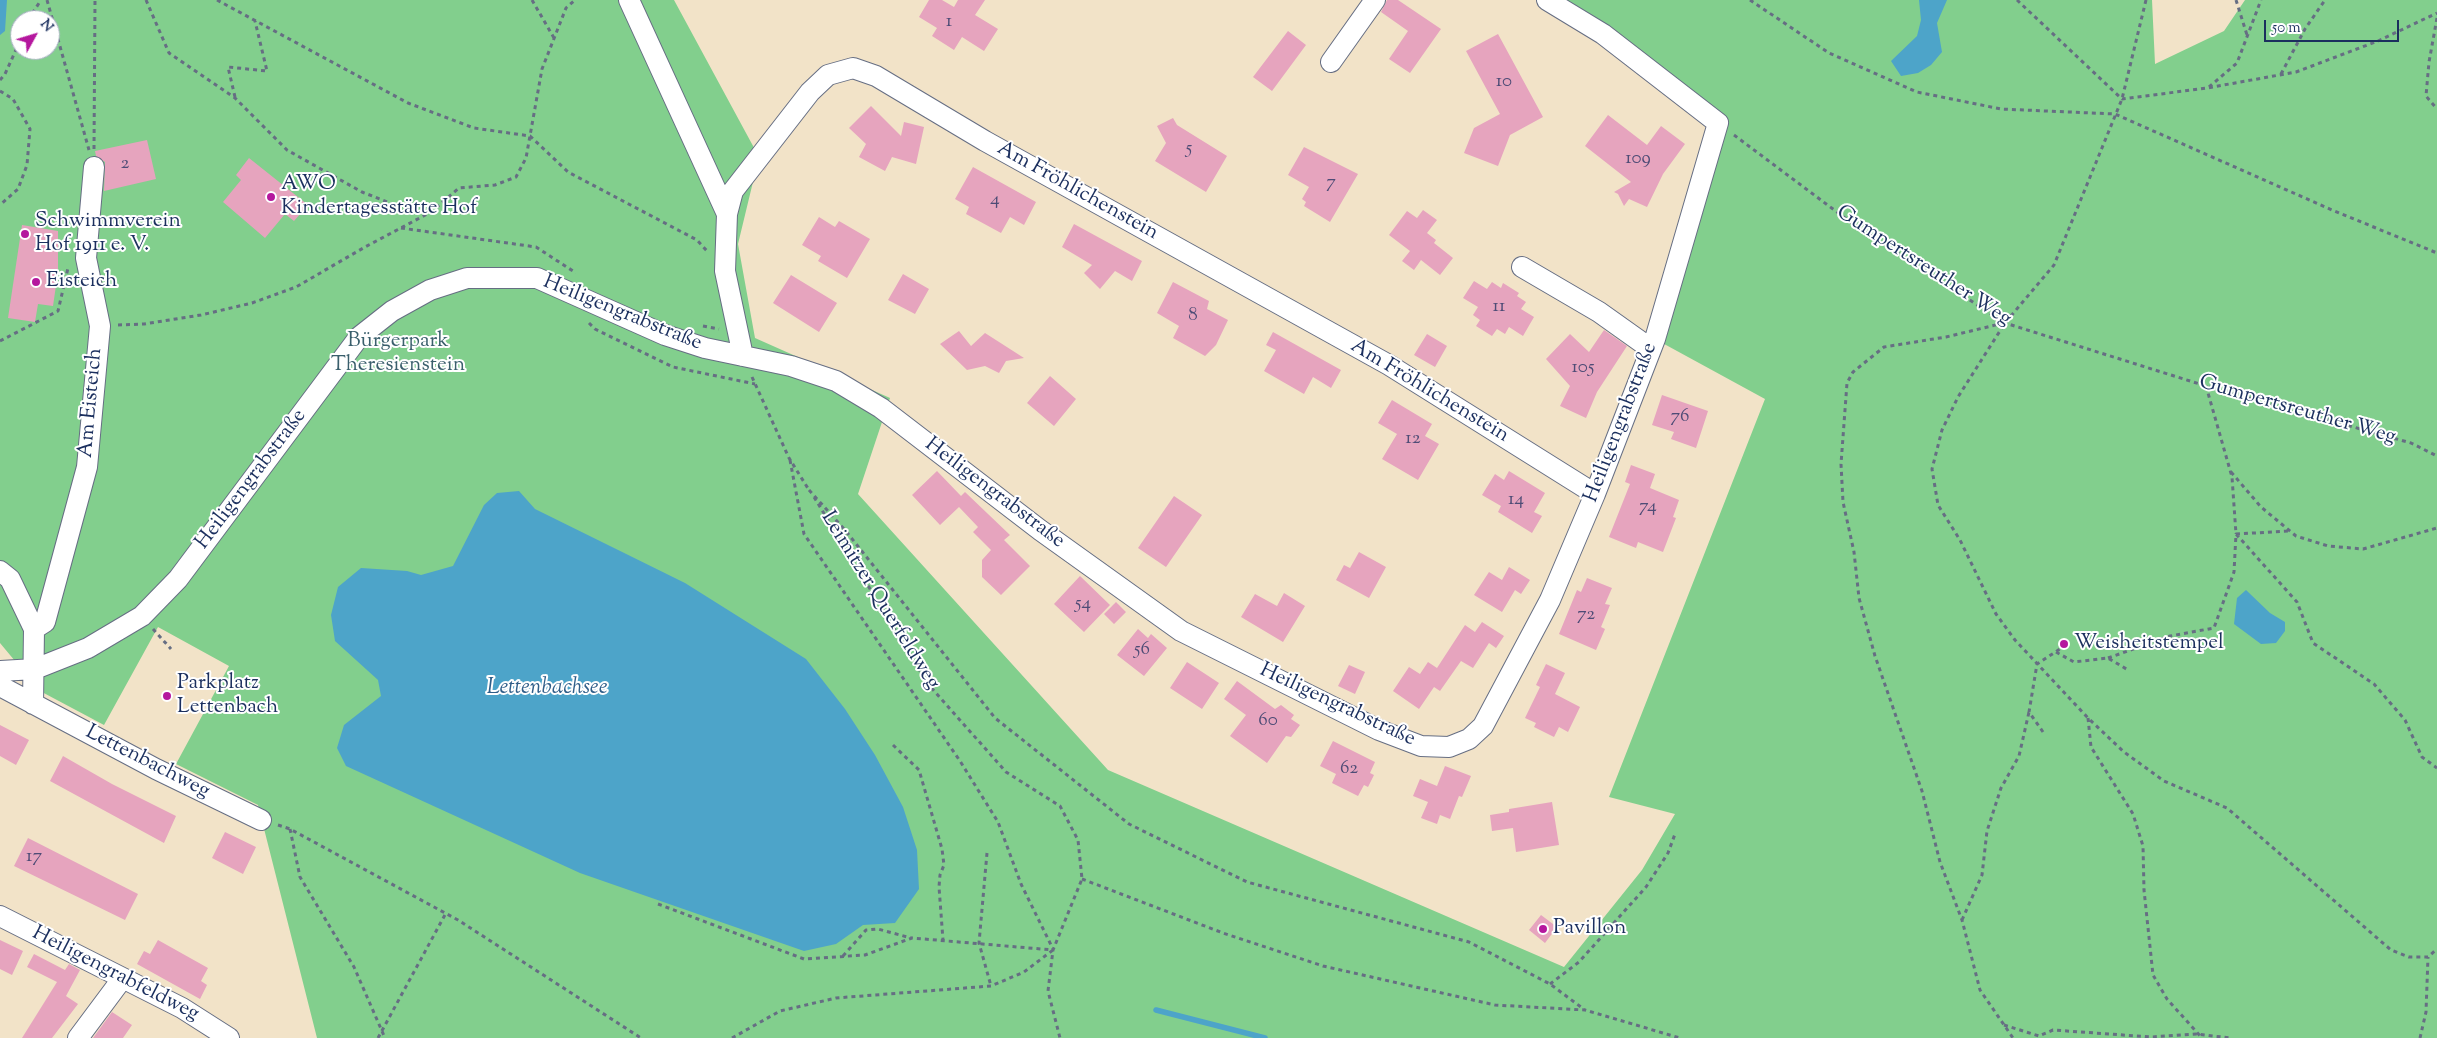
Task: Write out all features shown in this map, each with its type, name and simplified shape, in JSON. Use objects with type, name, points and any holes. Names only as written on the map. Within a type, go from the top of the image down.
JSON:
[{"type":"street","points":[[629,0],[727,214]]},
{"type":"street","points":[[1330,62],[1375,0]]},
{"type":"street","points":[[1547,0],[1603,34],[1718,123]]},
{"type":"street","name":"Am Fröhlichenstein","points":[[743,356],[725,271],[727,214],[733,191],[810,92],[828,75],[853,68],[876,76],[985,142],[1389,365],[1595,494]]},
{"type":"street","name":"Heiligengrabstraße","points":[[0,671],[35,670],[88,648],[142,616],[178,579],[359,338],[392,311],[430,290],[467,278],[537,278],[665,335],[743,356],[791,366],[836,381],[881,408],[1040,530],[1181,631],[1379,730],[1421,746],[1449,747],[1469,739],[1483,726],[1550,600],[1595,494],[1651,349],[1718,123]]},
{"type":"street","name":"Am Eisteich","points":[[34,630],[45,622],[87,467],[100,326],[86,258],[94,167]]},
{"type":"street","points":[[1522,267],[1599,312],[1651,349]]},
{"type":"street","points":[[0,571],[10,580],[34,630],[35,670],[33,704]]},
{"type":"street","name":"Lettenbachweg","points":[[0,686],[148,765],[261,820]]},
{"type":"street","name":"Heiligengrabfeldweg","points":[[0,916],[182,1008],[229,1038]]},
{"type":"street","points":[[78,1038],[122,979]]},
{"type":"path","points":[[47,0],[94,167]]},
{"type":"path","points":[[94,167],[95,0]]},
{"type":"path","points":[[146,0],[169,53],[235,98],[287,150],[362,192],[395,205],[431,212]]},
{"type":"path","points":[[217,0],[408,103],[474,128],[530,136],[568,172],[697,240],[725,271]]},
{"type":"path","points":[[532,0],[554,38]]},
{"type":"path","points":[[100,326],[163,321],[252,303],[296,287],[364,247],[431,212],[460,188],[495,185],[516,177],[526,158],[542,68],[566,8],[575,0]]},
{"type":"path","points":[[1750,0],[1829,54],[1917,92],[2001,109],[2115,114],[2332,210],[2437,253]]},
{"type":"path","points":[[2017,0],[2122,99]]},
{"type":"path","points":[[2146,0],[2122,99],[2054,265],[2005,323],[1958,397],[1942,430],[1932,469],[1938,505],[1960,540],[1996,614],[2015,640],[2088,718],[2124,752],[2164,781],[2226,808],[2391,950],[2409,958],[2428,957],[2437,949]]},
{"type":"path","points":[[2236,0],[2247,36]]},
{"type":"path","points":[[2208,88],[2237,63],[2261,0]]},
{"type":"path","points":[[2281,74],[2305,30],[2325,0]]},
{"type":"path","points":[[2122,99],[2208,88],[2296,72],[2378,41],[2437,13]]},
{"type":"path","points":[[2437,18],[2429,62],[2426,96],[2437,109]]},
{"type":"path","points":[[235,98],[228,66],[267,71],[255,21]]},
{"type":"path","points":[[0,80],[11,60]]},
{"type":"path","points":[[0,91],[13,99],[30,129],[27,165],[18,189],[0,205]]},
{"type":"path","name":"Gumpertsreuther Weg","points":[[1718,123],[1853,224],[2005,323],[2206,386],[2411,444],[2437,456]]},
{"type":"path","points":[[0,341],[58,311],[62,294]]},
{"type":"path","points":[[2005,323],[1946,337],[1884,347],[1859,367],[1853,372],[1847,383],[1842,455],[1843,502],[1854,552],[1859,598],[1875,656],[1922,791],[1940,862],[1962,920],[1980,990],[2013,1038]]},
{"type":"path","name":"Leimitzer Querfeldweg","points":[[743,356],[789,458],[928,684],[1006,772],[1060,806],[1078,840],[1082,879],[1053,950],[1048,991],[1060,1038]]},
{"type":"path","points":[[2056,652],[2074,662],[2108,658],[2170,636],[2214,628],[2234,572],[2236,534],[2230,472],[2206,386]]},
{"type":"path","points":[[789,458],[804,534],[960,761],[998,822],[1021,884],[1053,950]]},
{"type":"path","points":[[2230,472],[2261,507],[2296,536],[2328,546],[2363,549],[2437,528]]},
{"type":"path","points":[[809,490],[845,530],[994,718],[1129,824],[1248,882],[1469,942],[1550,984],[1585,1010]]},
{"type":"path","points":[[2236,534],[2290,531]]},
{"type":"path","points":[[2236,534],[2297,602],[2312,643],[2374,684],[2405,720],[2422,757],[2437,768]]},
{"type":"path","points":[[142,616],[171,649]]},
{"type":"path","points":[[1962,920],[1982,874],[1987,831],[2001,788],[2019,756],[2037,664],[2063,646]]},
{"type":"path","points":[[2108,658],[2128,670]]},
{"type":"path","points":[[2029,712],[2044,732]]},
{"type":"path","points":[[2088,718],[2092,747],[2133,814],[2143,846],[2144,890],[2153,975],[2167,999],[2202,1038]]},
{"type":"path","points":[[893,745],[919,770],[942,848],[944,865],[939,887],[943,940]]},
{"type":"path","points":[[261,820],[290,829],[446,914],[641,1038]]},
{"type":"path","points":[[290,829],[300,877],[354,968],[385,1038]]},
{"type":"path","points":[[1550,984],[1579,962],[1646,887],[1668,853],[1675,834]]},
{"type":"path","points":[[987,853],[979,943],[991,986]]},
{"type":"path","points":[[1082,879],[1223,933],[1323,966],[1495,1005],[1585,1010],[1680,1038]]},
{"type":"path","points":[[658,904],[804,959],[865,955],[912,938]]},
{"type":"path","points":[[378,1038],[446,914]]},
{"type":"path","points":[[842,957],[866,930],[878,929],[912,938],[1053,950]]},
{"type":"path","points":[[732,1038],[780,1011],[836,998],[991,986],[1024,972],[1053,950]]},
{"type":"path","points":[[2420,1038],[2426,1012],[2428,957]]},
{"type":"path","points":[[2004,1025],[2039,1036],[2053,1030],[2151,1037],[2197,1034],[2230,1038]]},
{"type":"green space","name":"Bürgerpark Theresienstein","points":[[0,0],[674,0],[759,157],[738,244],[755,338],[890,398],[858,494],[1108,770],[1564,967],[1642,870],[1675,814],[1609,797],[1765,399],[1655,339],[1718,123],[1547,0],[2152,0],[2155,64],[2224,31],[2245,0],[2437,0],[2437,1038],[317,1038],[258,805],[176,764],[229,666],[158,627],[104,725],[40,691],[0,643]]},
{"type":"water","points":[[0,0],[7,0],[5,31],[0,35]]},
{"type":"water","points":[[1919,0],[1947,0],[1937,23],[1942,52],[1931,65],[1918,73],[1901,76],[1891,61],[1917,36],[1921,20]]},
{"type":"water","name":"Lettenbachsee","points":[[519,491],[535,509],[685,583],[806,659],[845,709],[875,755],[903,807],[917,850],[919,889],[895,923],[863,925],[836,944],[804,951],[580,873],[346,766],[337,748],[344,725],[381,696],[378,680],[335,641],[331,615],[338,587],[361,568],[407,571],[421,575],[453,566],[484,505],[497,493]]},
{"type":"water","points":[[2246,590],[2270,613],[2285,622],[2285,631],[2276,643],[2261,644],[2234,624],[2237,598]]},
{"type":"building","points":[[929,0],[942,0],[954,7],[958,0],[985,0],[975,15],[998,29],[984,51],[962,37],[954,50],[932,36],[937,28],[919,17]]},
{"type":"building","points":[[1387,0],[1398,0],[1441,29],[1410,73],[1389,59],[1408,31],[1381,12]]},
{"type":"building","points":[[1288,31],[1306,45],[1272,91],[1253,77]]},
{"type":"building","points":[[1498,34],[1543,117],[1510,135],[1498,166],[1464,153],[1474,128],[1500,114],[1466,51]]},
{"type":"building","points":[[871,106],[901,136],[904,122],[924,127],[916,164],[892,157],[885,171],[859,157],[866,144],[849,128]]},
{"type":"building","points":[[1608,115],[1647,145],[1661,126],[1685,144],[1663,174],[1647,207],[1629,199],[1624,206],[1618,194],[1614,192],[1631,182],[1585,146]]},
{"type":"building","points":[[1173,118],[1177,125],[1227,156],[1206,192],[1155,161],[1166,143],[1157,126]]},
{"type":"building","points":[[147,140],[156,179],[104,191],[105,162],[96,156],[95,151]]},
{"type":"building","points":[[1304,147],[1358,174],[1330,222],[1304,206],[1306,202],[1302,199],[1309,187],[1288,175]]},
{"type":"building","points":[[249,158],[308,205],[294,221],[285,214],[265,238],[223,202],[241,180],[236,175]]},
{"type":"building","points":[[973,167],[1036,202],[1024,225],[1010,217],[1001,233],[966,214],[969,207],[955,199]]},
{"type":"building","points":[[1423,210],[1437,220],[1427,233],[1436,240],[1434,243],[1453,258],[1440,275],[1421,260],[1414,270],[1402,261],[1410,251],[1389,235],[1407,211],[1417,218]]},
{"type":"building","points":[[819,217],[835,227],[839,221],[870,239],[847,278],[818,261],[821,256],[802,245]]},
{"type":"building","points":[[1074,224],[1142,261],[1132,281],[1115,271],[1100,289],[1084,273],[1092,265],[1062,247]]},
{"type":"building","points":[[22,225],[58,231],[58,272],[53,306],[38,304],[35,322],[8,318]]},
{"type":"building","points":[[903,274],[929,289],[915,314],[888,300]]},
{"type":"building","points":[[791,275],[837,303],[819,332],[773,303]]},
{"type":"building","points":[[1474,281],[1487,289],[1492,282],[1501,288],[1503,283],[1519,293],[1517,296],[1526,302],[1521,309],[1534,317],[1523,336],[1509,327],[1505,334],[1497,329],[1492,336],[1476,326],[1480,320],[1473,315],[1478,307],[1463,298]]},
{"type":"building","points":[[1173,282],[1209,301],[1207,309],[1228,320],[1216,345],[1205,356],[1173,338],[1179,326],[1157,313]]},
{"type":"building","points":[[1604,330],[1627,346],[1597,392],[1586,418],[1560,406],[1570,386],[1546,359],[1570,334],[1589,352]]},
{"type":"building","points":[[959,331],[971,346],[985,333],[1024,358],[1006,361],[999,373],[985,366],[967,370],[940,344]]},
{"type":"building","points":[[1273,332],[1341,370],[1331,388],[1313,377],[1304,394],[1264,371],[1276,350],[1266,345]]},
{"type":"building","points":[[1427,334],[1447,346],[1435,367],[1414,355]]},
{"type":"building","points":[[1050,376],[1076,399],[1054,426],[1027,403]]},
{"type":"building","points":[[1662,395],[1708,411],[1696,448],[1671,439],[1674,432],[1652,425]]},
{"type":"building","points":[[1392,400],[1432,424],[1425,436],[1439,444],[1418,480],[1382,459],[1397,434],[1378,423]]},
{"type":"building","points":[[1631,465],[1655,474],[1650,488],[1679,500],[1673,517],[1676,518],[1663,552],[1638,542],[1636,548],[1609,537],[1630,484],[1625,482]]},
{"type":"building","points":[[937,471],[961,496],[965,492],[1010,535],[1004,540],[1030,566],[1001,595],[982,577],[982,560],[991,550],[973,532],[978,527],[959,507],[940,525],[912,495]]},
{"type":"building","points":[[1509,471],[1545,493],[1534,512],[1542,516],[1532,533],[1498,512],[1501,506],[1482,495],[1495,474],[1504,480]]},
{"type":"building","points":[[1174,496],[1202,515],[1166,567],[1138,548]]},
{"type":"building","points":[[1359,552],[1386,567],[1369,598],[1336,580],[1344,565],[1350,568]]},
{"type":"building","points":[[1509,567],[1530,580],[1521,594],[1515,590],[1502,612],[1474,595],[1489,572],[1502,580]]},
{"type":"building","points":[[1080,576],[1110,605],[1084,632],[1054,604]]},
{"type":"building","points":[[1587,578],[1612,588],[1605,604],[1610,605],[1601,627],[1605,629],[1596,650],[1559,634],[1577,590],[1581,592]]},
{"type":"building","points":[[1284,593],[1305,606],[1283,642],[1241,617],[1255,594],[1277,606]]},
{"type":"building","points":[[1116,602],[1126,612],[1114,624],[1104,614]]},
{"type":"building","points":[[1482,622],[1504,636],[1496,648],[1489,643],[1473,668],[1461,661],[1440,691],[1434,687],[1419,709],[1393,691],[1409,667],[1420,674],[1428,662],[1437,668],[1465,625],[1475,632]]},
{"type":"building","points":[[1138,629],[1148,638],[1151,634],[1167,648],[1144,676],[1117,655]]},
{"type":"building","points":[[1187,662],[1219,683],[1202,709],[1170,688]]},
{"type":"building","points":[[1546,664],[1565,673],[1555,694],[1580,707],[1568,732],[1559,727],[1554,737],[1534,727],[1536,723],[1525,718],[1540,687],[1536,685]]},
{"type":"building","points":[[1349,665],[1365,672],[1355,694],[1338,686]]},
{"type":"building","points":[[1237,681],[1275,709],[1281,705],[1294,715],[1291,719],[1300,725],[1291,737],[1286,736],[1267,763],[1230,736],[1246,715],[1224,699]]},
{"type":"building","points":[[0,725],[29,740],[16,765],[0,756]]},
{"type":"building","points":[[1333,741],[1375,762],[1370,773],[1374,775],[1368,787],[1364,785],[1358,796],[1332,783],[1336,774],[1320,766]]},
{"type":"building","points":[[63,756],[112,784],[176,816],[164,843],[50,781]]},
{"type":"building","points":[[1445,766],[1471,776],[1462,797],[1459,796],[1450,819],[1440,815],[1437,824],[1421,818],[1428,802],[1413,796],[1420,779],[1437,786]]},
{"type":"building","points":[[1552,802],[1559,845],[1516,852],[1513,828],[1492,831],[1490,815],[1509,812],[1509,809]]},
{"type":"building","points":[[225,832],[256,847],[243,874],[212,858]]},
{"type":"building","points":[[28,838],[138,894],[125,920],[14,866]]},
{"type":"building","name":"Pavillon","points":[[1541,915],[1557,927],[1545,943],[1529,930]]},
{"type":"building","points":[[0,940],[23,951],[12,975],[0,969]]},
{"type":"building","points":[[158,940],[208,968],[201,981],[207,985],[200,999],[137,964],[144,951],[150,954]]},
{"type":"building","points":[[34,954],[65,970],[69,964],[80,970],[66,996],[78,1004],[52,1038],[22,1038],[57,982],[27,967]]},
{"type":"building","points":[[112,1012],[132,1025],[123,1038],[93,1038]]},
{"type":"waterway","points":[[1156,1010],[1265,1038]]},
{"type":"place","name":"AWO Kindertagesstätte Hof","points":[[271,197]]},
{"type":"place","name":"Schwimmverein Hof 1911 e. V.","points":[[25,234]]},
{"type":"place","name":"Eisteich","points":[[36,282]]},
{"type":"place","name":"Weisheitstempel","points":[[2064,644]]},
{"type":"place","name":"Parkplatz Lettenbach","points":[[167,696]]},
{"type":"place","name":"Pavillon","points":[[1543,929]]}]
